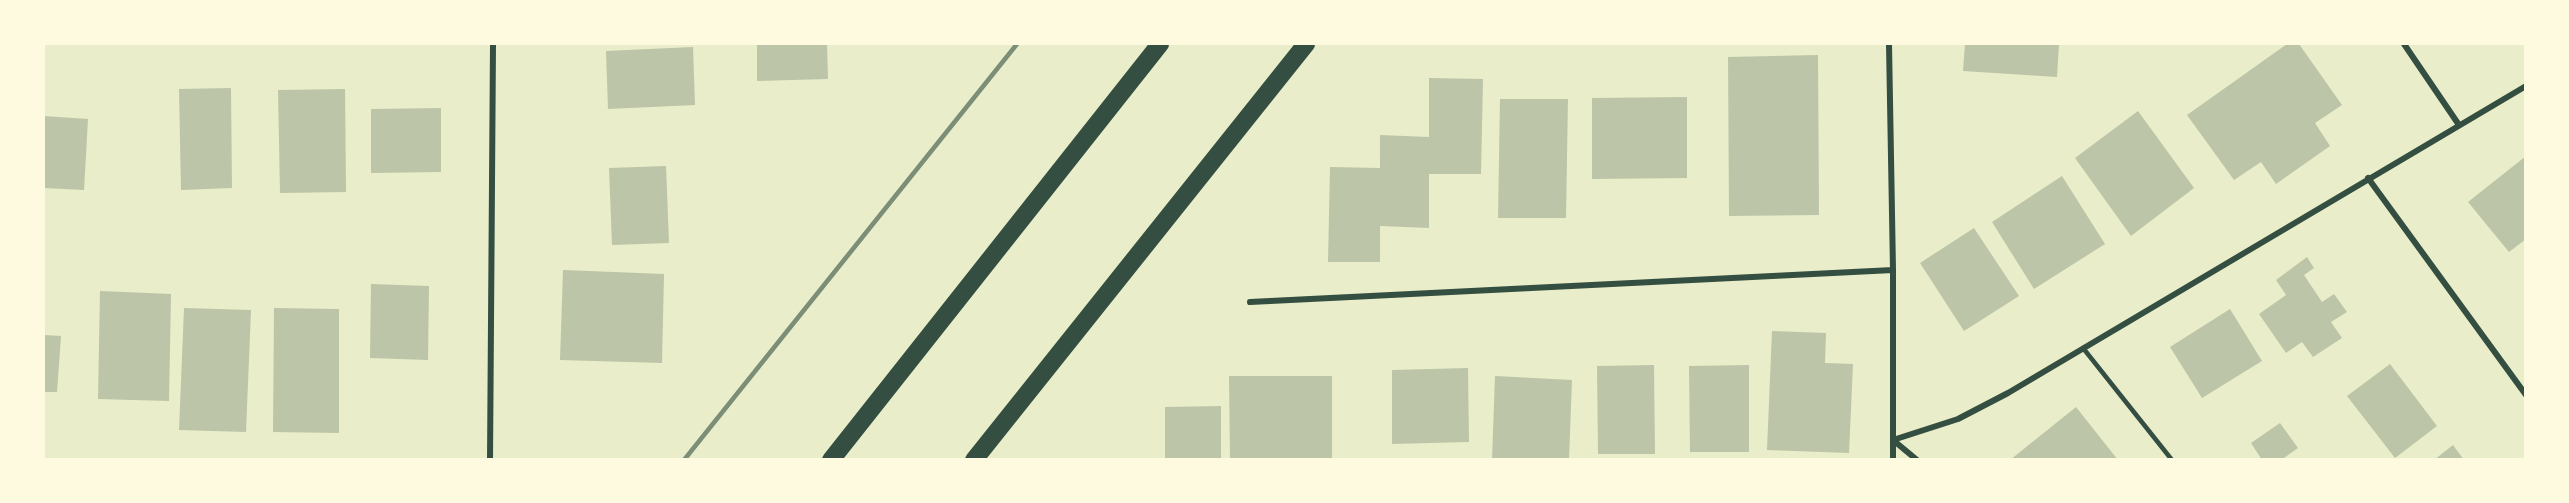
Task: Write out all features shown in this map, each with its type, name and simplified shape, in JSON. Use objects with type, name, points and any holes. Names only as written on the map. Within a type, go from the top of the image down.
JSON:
[{"type":"highway","points":[[831,459],[1160,44]]},
{"type":"highway","points":[[974,459],[1306,44]]},
{"type":"street","points":[[490,459],[492,44]]},
{"type":"street","points":[[1889,44],[1893,270],[1893,459]]},
{"type":"street","points":[[2404,44],[2459,124]]},
{"type":"street","points":[[1893,440],[1958,419],[2008,393],[2526,86]]},
{"type":"street","points":[[2368,178],[2526,395]]},
{"type":"street","points":[[1250,302],[1893,270]]},
{"type":"street","points":[[1893,440],[1917,459]]},
{"type":"lane","points":[[2083,348],[2172,459]]},
{"type":"building","points":[[757,44],[827,44],[828,79],[757,81]]},
{"type":"building","points":[[1965,44],[2059,44],[2057,77],[1963,71]]},
{"type":"building","points":[[2287,44],[2299,44],[2342,105],[2315,123],[2330,146],[2276,184],[2261,162],[2234,180],[2187,115]]},
{"type":"building","points":[[693,47],[695,105],[608,109],[606,51]]},
{"type":"building","points":[[1818,55],[1819,215],[1729,216],[1728,57]]},
{"type":"building","points":[[1429,78],[1483,79],[1481,174],[1429,174],[1429,228],[1380,226],[1380,262],[1328,262],[1330,167],[1380,168],[1380,135],[1429,137]]},
{"type":"building","points":[[231,88],[232,188],[181,190],[179,89]]},
{"type":"building","points":[[345,89],[346,192],[280,193],[278,90]]},
{"type":"building","points":[[1687,97],[1687,178],[1592,179],[1592,98]]},
{"type":"building","points":[[1500,99],[1568,99],[1566,218],[1498,218]]},
{"type":"building","points":[[441,108],[441,172],[371,173],[371,109]]},
{"type":"building","points":[[2138,111],[2194,188],[2131,236],[2075,158]]},
{"type":"building","points":[[44,116],[88,119],[84,190],[44,188]]},
{"type":"building","points":[[2526,156],[2526,239],[2509,252],[2468,202]]},
{"type":"building","points":[[666,166],[669,243],[612,245],[609,168]]},
{"type":"building","points":[[2062,176],[2105,244],[2034,289],[1992,222]]},
{"type":"building","points":[[1974,228],[2019,296],[1964,331],[1920,263]]},
{"type":"building","points":[[2307,257],[2314,268],[2304,275],[2322,302],[2334,294],[2347,312],[2331,322],[2342,338],[2313,357],[2302,342],[2286,353],[2259,314],[2286,295],[2276,280]]},
{"type":"building","points":[[563,270],[664,274],[662,363],[560,360]]},
{"type":"building","points":[[371,284],[429,286],[428,360],[370,358]]},
{"type":"building","points":[[100,291],[171,294],[169,401],[98,399]]},
{"type":"building","points":[[184,308],[251,310],[246,432],[179,430]]},
{"type":"building","points":[[274,308],[339,309],[339,433],[273,432]]},
{"type":"building","points":[[2230,309],[2262,361],[2202,398],[2170,347]]},
{"type":"building","points":[[1772,331],[1826,333],[1825,363],[1853,364],[1849,453],[1767,450]]},
{"type":"building","points":[[44,335],[61,336],[57,392],[44,392]]},
{"type":"building","points":[[2390,364],[2437,426],[2395,458],[2347,396]]},
{"type":"building","points":[[1654,365],[1655,454],[1598,454],[1597,366]]},
{"type":"building","points":[[1749,365],[1749,452],[1690,452],[1689,366]]},
{"type":"building","points":[[1468,368],[1469,442],[1392,444],[1392,370]]},
{"type":"building","points":[[1229,376],[1332,376],[1332,460],[1230,460]]},
{"type":"building","points":[[1495,376],[1572,380],[1569,460],[1492,460]]},
{"type":"building","points":[[1221,406],[1221,460],[1165,460],[1165,407]]},
{"type":"building","points":[[2076,407],[2118,460],[2010,460]]},
{"type":"building","points":[[2280,423],[2298,448],[2281,460],[2262,460],[2251,443]]},
{"type":"building","points":[[2453,445],[2464,460],[2434,460]]},
{"type":"railway","points":[[684,460],[1017,44]]}]
